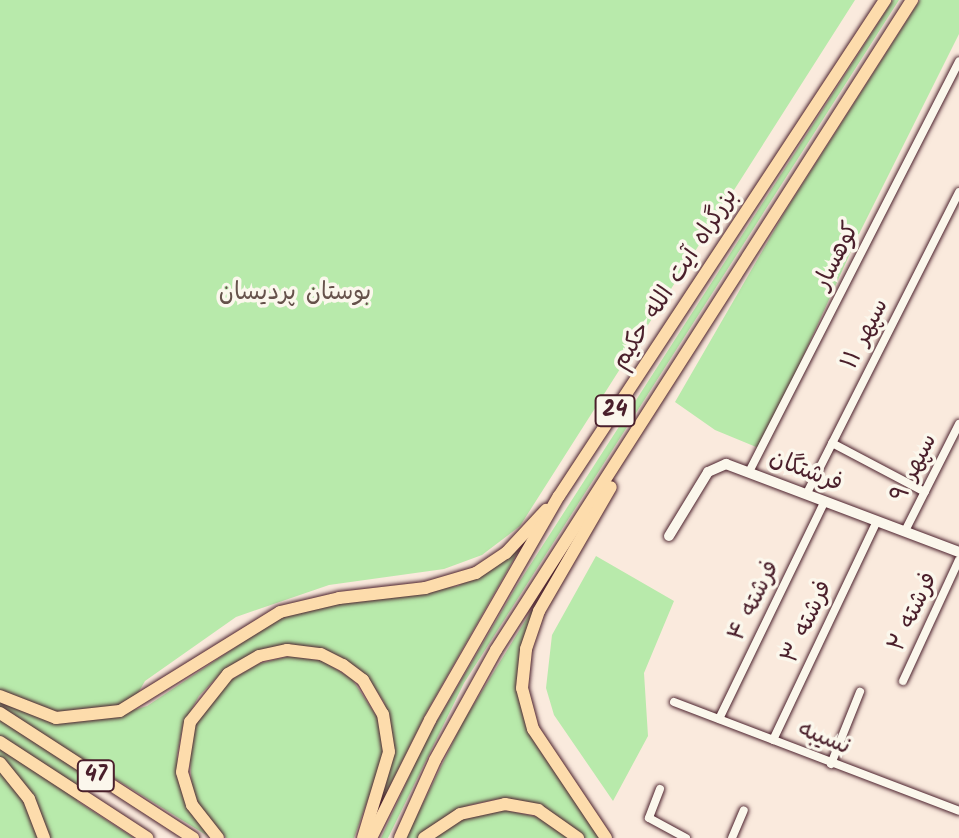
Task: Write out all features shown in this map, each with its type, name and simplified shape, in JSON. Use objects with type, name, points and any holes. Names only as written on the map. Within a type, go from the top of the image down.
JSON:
[{"type":"highway","name":"بزرگراه آیت الله حکیم","points":[[371,838],[430,720],[559,496],[885,0]]},
{"type":"highway","name":"بزرگراه آیت الله حکیم","points":[[400,838],[435,760],[496,650],[683,364],[912,0]]},
{"type":"highway","points":[[606,838],[529,720],[522,688],[526,649],[546,596],[683,364]]},
{"type":"highway","points":[[0,696],[56,718],[120,711],[280,612],[339,598],[425,588],[476,573],[506,553],[559,496]]},
{"type":"highway","points":[[218,838],[192,805],[182,772],[190,722],[228,674],[259,656],[287,650],[321,654],[343,665],[363,680],[383,714],[389,752],[363,838]]},
{"type":"highway","name":"47","points":[[0,713],[193,838]]},
{"type":"highway","name":"47","points":[[0,742],[147,838]]},
{"type":"highway","points":[[0,763],[29,799],[44,838]]},
{"type":"highway","points":[[424,838],[460,814],[505,804],[538,810],[578,838]]},
{"type":"street","name":"کوهسار","points":[[750,470],[959,61]]},
{"type":"street","name":"سپهر ۱۱","points":[[807,493],[959,192]]},
{"type":"street","name":"سپهر ۹","points":[[905,531],[959,424]]},
{"type":"street","points":[[832,443],[925,492]]},
{"type":"street","name":"فرشتگان","points":[[669,536],[713,467],[726,464],[750,470],[959,552]]},
{"type":"street","name":"فرشته ۴","points":[[719,719],[825,501]]},
{"type":"street","name":"فرشته ۳","points":[[773,740],[877,521]]},
{"type":"street","name":"فرشته ۲","points":[[903,681],[959,560]]},
{"type":"street","points":[[831,764],[860,692]]},
{"type":"street","name":"نسیبه","points":[[674,702],[959,811]]},
{"type":"street","points":[[660,789],[649,818],[686,838]]},
{"type":"street","points":[[732,838],[744,810]]},
{"type":"green space","name":"بوستان پردیسان","points":[[0,0],[855,0],[520,526],[482,555],[444,569],[329,585],[236,617],[145,681],[127,712],[147,706],[278,619],[324,606],[458,586],[519,550],[426,713],[375,816],[395,750],[384,702],[368,678],[347,661],[313,647],[285,645],[250,655],[221,673],[199,696],[183,725],[177,755],[180,787],[188,809],[211,838],[96,767],[77,801],[134,838],[0,838]]},
{"type":"green space","points":[[893,0],[899,0],[464,683],[388,838],[381,838],[426,740],[516,587]]},
{"type":"green space","points":[[920,0],[959,0],[959,34],[858,236],[761,449],[715,430],[675,402],[786,210]]},
{"type":"green space","points":[[565,556],[520,650],[519,700],[534,742],[600,838],[585,838],[539,805],[497,799],[469,805],[418,838],[406,838],[463,722]]},
{"type":"green space","points":[[596,556],[674,601],[644,673],[648,736],[613,801],[554,715],[546,688],[552,635]]},
{"type":"green space","points":[[290,656],[323,661],[352,679],[379,720],[384,755],[354,838],[226,838],[199,806],[192,788],[189,745],[196,723],[229,681],[258,664]]},
{"type":"green space","points":[[504,810],[542,818],[569,838],[432,838],[459,820]]}]
